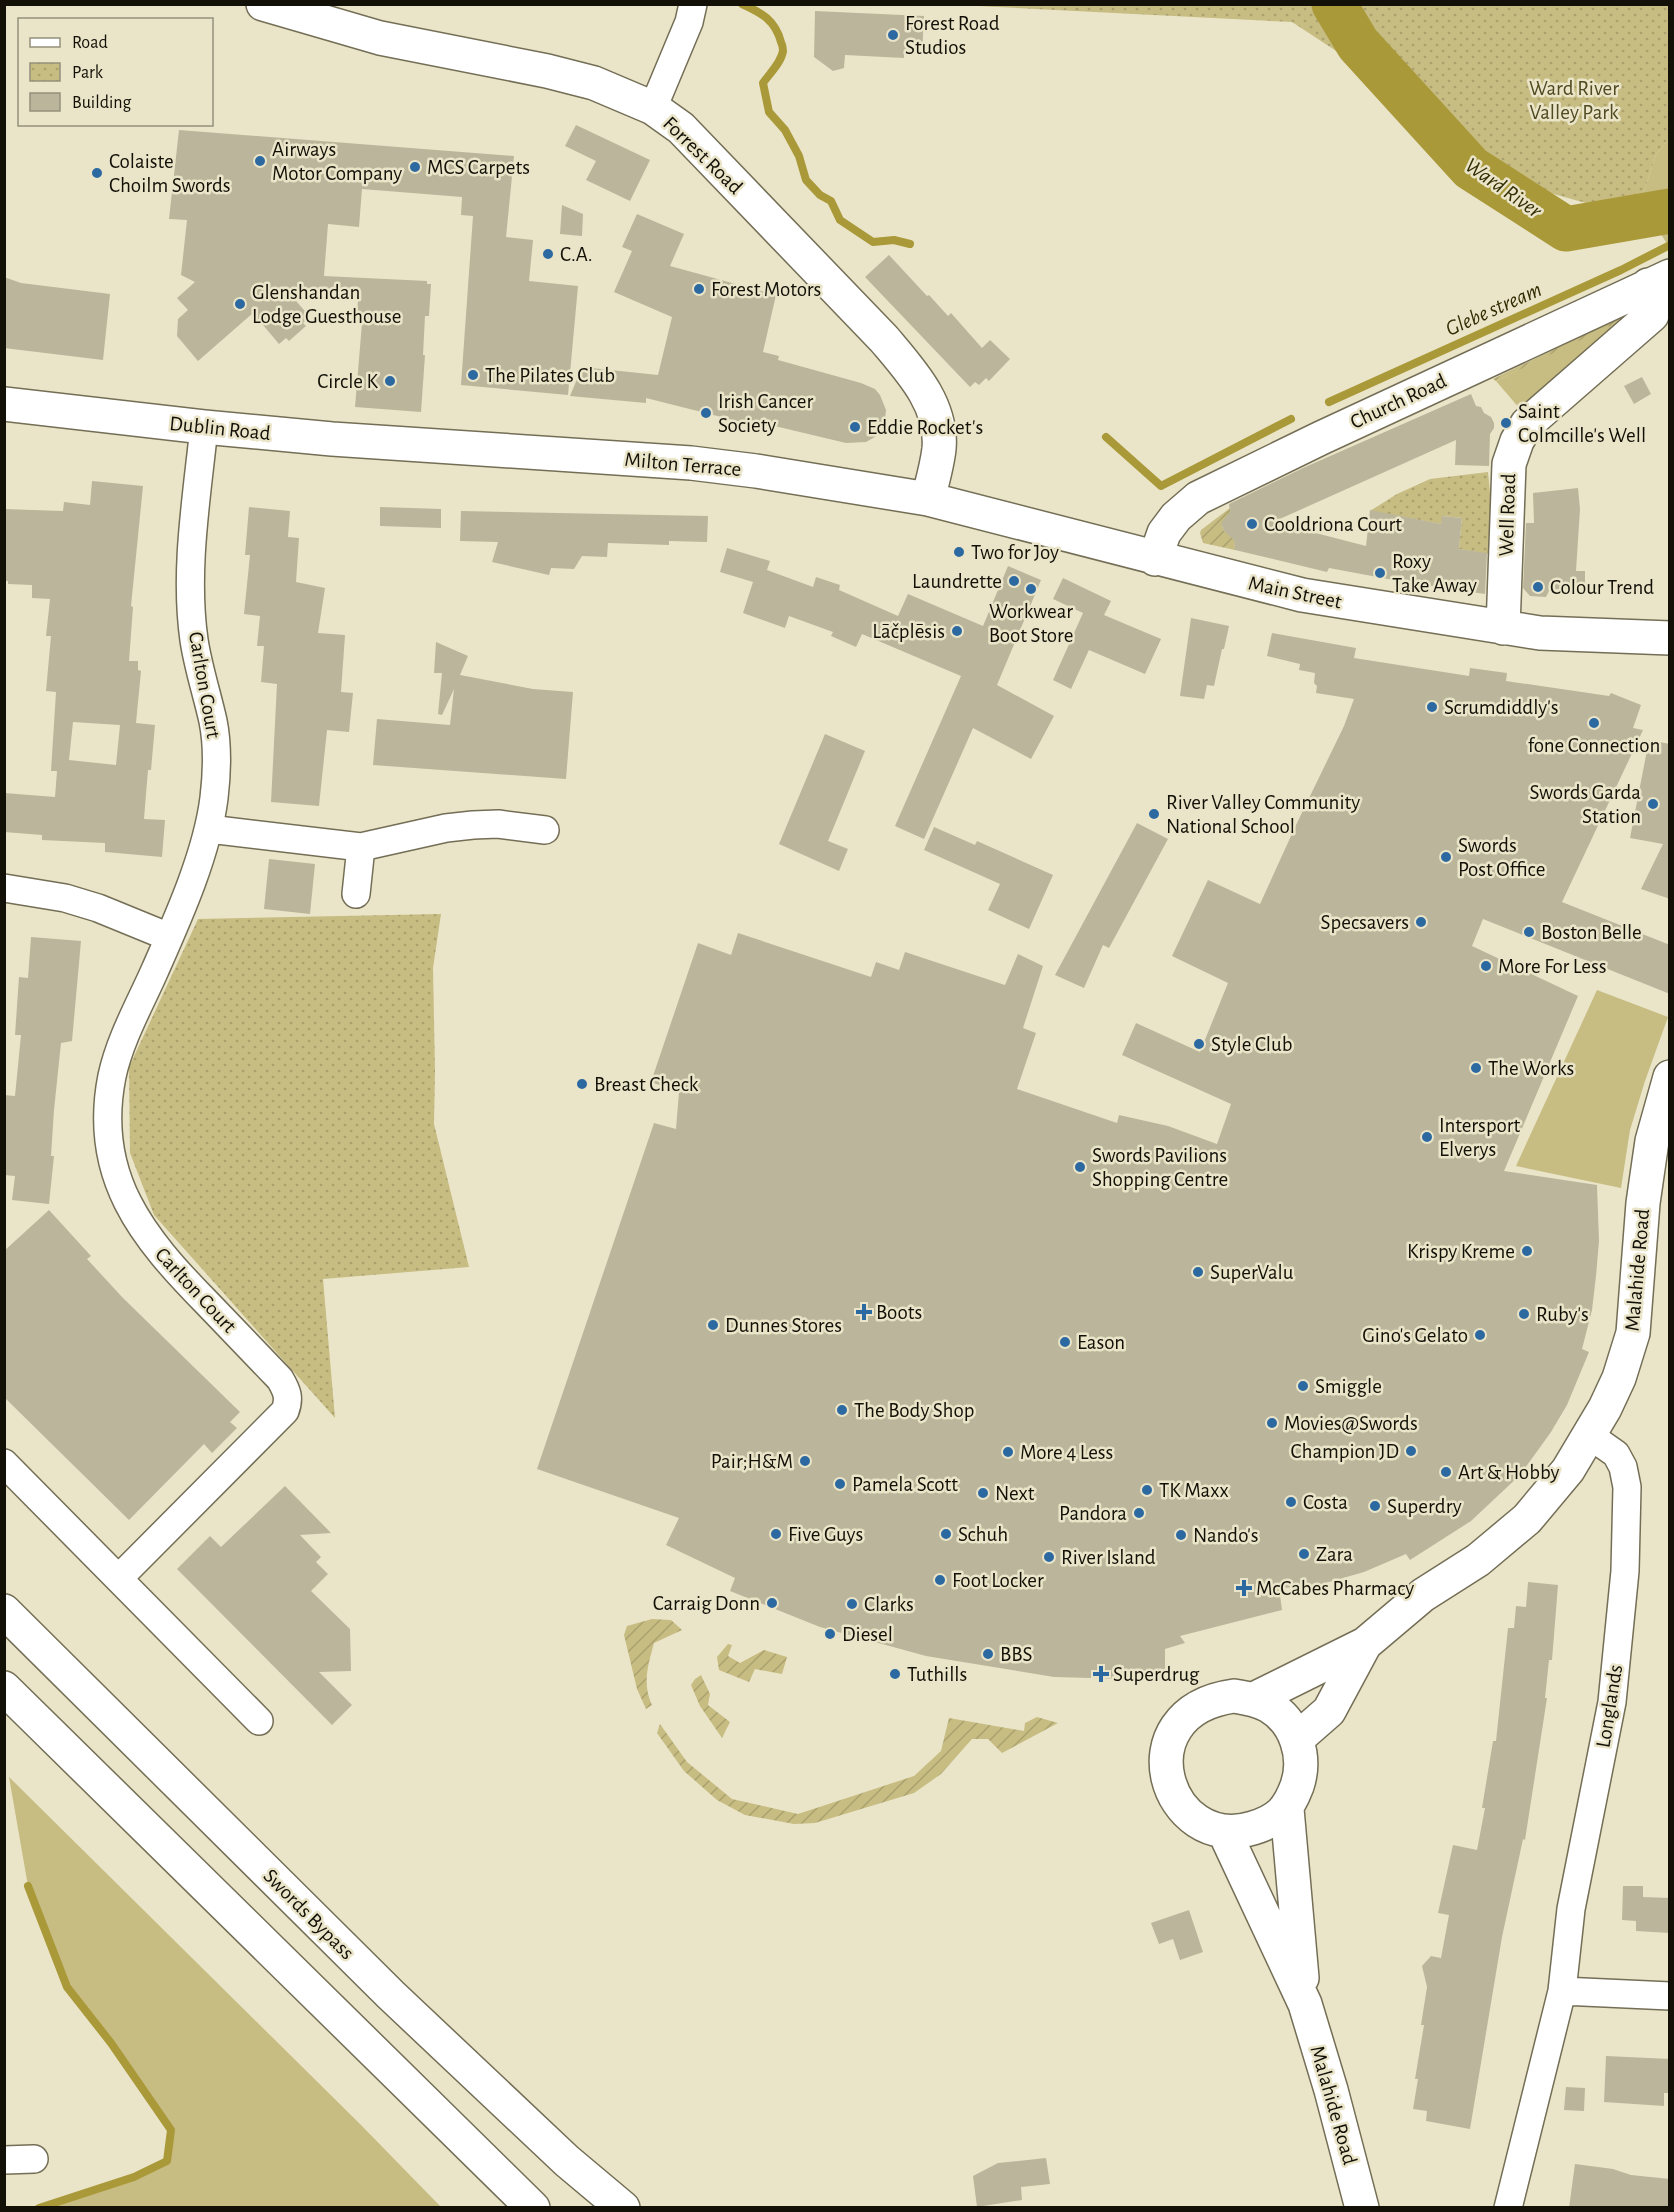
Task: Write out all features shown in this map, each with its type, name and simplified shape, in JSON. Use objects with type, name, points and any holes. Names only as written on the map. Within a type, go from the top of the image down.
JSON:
[{"type":"main road","name":"Forrest Road","points":[[263,4],[380,38],[547,71],[594,83],[653,108],[694,141],[884,339],[913,373],[930,402],[937,422],[939,448],[928,499]]},
{"type":"main road","name":"Well Road","points":[[1503,628],[1509,464],[1517,441],[1527,424],[1652,315],[1659,280]]},
{"type":"main road","name":"Church Road","points":[[1155,559],[1164,533],[1176,517],[1198,498],[1659,280]]},
{"type":"main road","name":"Dublin Road","points":[[4,404],[204,427],[437,447]]},
{"type":"main road","name":"Milton Terrace","points":[[437,447],[691,463],[756,471],[928,499]]},
{"type":"main road","name":"Main Street","points":[[928,499],[1302,595],[1540,633],[1670,638]]},
{"type":"main road","name":"Malahide Road","points":[[1254,1699],[1365,1644],[1423,1595],[1478,1560],[1527,1519],[1568,1470],[1605,1408],[1619,1377],[1633,1333],[1643,1203],[1650,1152],[1670,1077]]},
{"type":"main road","name":"Swords Bypass","points":[[4,1611],[391,1995],[567,2161],[623,2208]]},
{"type":"main road","name":"Malahide Road","points":[[1297,1739],[1329,1711],[1365,1644]]},
{"type":"main road","points":[[4,1688],[533,2208]]},
{"type":"main road","points":[[1224,1697],[1254,1699],[1271,1707],[1285,1719],[1297,1739],[1301,1755],[1300,1776],[1287,1809],[1263,1825],[1244,1830],[1224,1831],[1193,1818],[1181,1806],[1172,1791],[1166,1773],[1166,1755],[1174,1728],[1196,1707],[1224,1697]]},
{"type":"main road","name":"Malahide Road","points":[[1287,1809],[1305,2004]]},
{"type":"main road","name":"Malahide Road","points":[[1224,1831],[1305,2004],[1331,2090],[1362,2208]]},
{"type":"street","points":[[653,108],[689,22],[693,4]]},
{"type":"street","name":"Carlton Court","points":[[120,1578],[285,1411],[289,1401],[287,1391],[280,1379],[179,1275],[139,1224],[124,1197],[115,1170],[110,1140],[108,1108],[112,1075],[120,1048],[169,937],[209,829],[217,756],[213,723],[194,640],[191,596],[192,548],[204,427]]},
{"type":"street","points":[[209,829],[360,848],[446,828],[473,825],[498,824],[545,830]]},
{"type":"street","points":[[356,894],[360,848]]},
{"type":"street","points":[[4,888],[65,898],[99,908],[169,937]]},
{"type":"street","name":"Longlands","points":[[1508,2208],[1562,1991],[1571,1910],[1612,1702],[1625,1571],[1627,1487],[1623,1467],[1616,1454],[1589,1435]]},
{"type":"street","points":[[4,1463],[259,1721]]},
{"type":"street","points":[[1562,1991],[1670,1996]]},
{"type":"street","points":[[4,2160],[34,2159]]},
{"type":"green space","name":"Ward River Valley Park","points":[[958,5],[1669,5],[1669,138],[1656,155],[1643,194],[1593,205],[1543,191],[1502,169],[1417,86],[1369,82],[1353,62],[1292,22]]},
{"type":"green space","points":[[1669,138],[1669,247],[1659,231],[1643,194],[1656,155]]},
{"type":"green space","points":[[1629,313],[1630,315],[1520,409],[1610,329],[1609,326],[1496,381],[1493,379]]},
{"type":"green space","points":[[1609,325],[1611,329],[1520,409],[1496,381]]},
{"type":"green space","points":[[1488,472],[1496,555],[1459,549],[1462,518],[1443,516],[1441,524],[1370,511],[1397,494],[1430,479]]},
{"type":"green space","points":[[1230,508],[1230,515],[1222,526],[1224,531],[1234,536],[1235,550],[1203,543],[1201,530]]},
{"type":"green space","points":[[441,914],[433,968],[434,1124],[469,1267],[323,1279],[335,1418],[154,1215],[130,1153],[129,1067],[198,919]]},
{"type":"green space","points":[[1597,990],[1668,1017],[1630,1130],[1621,1188],[1516,1166]]},
{"type":"green space","points":[[652,1619],[671,1620],[682,1630],[654,1643],[647,1682],[652,1705],[646,1709],[637,1689],[624,1635],[627,1626]]},
{"type":"green space","points":[[728,1644],[732,1645],[728,1656],[740,1663],[764,1650],[787,1657],[782,1674],[755,1669],[749,1682],[719,1670],[717,1657]]},
{"type":"green space","points":[[701,1675],[710,1694],[708,1705],[730,1722],[722,1738],[700,1706],[691,1685]]},
{"type":"green space","points":[[1037,1717],[1058,1723],[1002,1753],[988,1739],[972,1739],[941,1774],[914,1793],[815,1823],[794,1824],[745,1815],[717,1800],[684,1771],[657,1733],[660,1724],[687,1762],[732,1799],[798,1814],[914,1776],[941,1751],[949,1718],[1024,1731],[1025,1723]]},
{"type":"green space","points":[[9,1777],[441,2207],[39,2207],[145,2174],[167,2161],[171,2130],[111,2043],[67,1987],[28,1886]]},
{"type":"building","points":[[815,11],[924,16],[922,54],[904,53],[904,58],[845,55],[844,68],[833,71],[814,57]]},
{"type":"building","points":[[576,125],[650,160],[630,201],[586,180],[596,161],[565,146]]},
{"type":"building","points":[[179,130],[514,156],[506,237],[533,240],[529,281],[578,286],[568,395],[461,385],[473,216],[461,215],[462,197],[362,189],[359,227],[328,224],[324,276],[427,281],[427,284],[431,284],[429,316],[425,316],[421,412],[355,407],[362,323],[357,323],[358,298],[290,294],[310,317],[303,323],[306,326],[289,341],[286,338],[279,344],[253,313],[198,361],[177,336],[178,319],[188,310],[177,298],[195,282],[181,275],[187,220],[169,219]]},
{"type":"building","points":[[562,205],[583,214],[582,236],[560,234]]},
{"type":"building","points":[[637,214],[684,234],[670,266],[776,295],[763,352],[779,356],[778,360],[875,389],[886,410],[885,420],[875,437],[866,442],[846,443],[750,420],[749,424],[646,398],[646,403],[570,396],[582,367],[658,375],[672,317],[614,292],[632,251],[622,247]]},
{"type":"building","points":[[889,255],[948,316],[951,313],[982,348],[990,340],[1010,359],[989,381],[986,378],[979,385],[975,382],[970,387],[865,277]]},
{"type":"building","points":[[4,277],[21,283],[110,294],[103,360],[4,348]]},
{"type":"building","points":[[1642,377],[1651,394],[1634,404],[1624,386]]},
{"type":"building","points":[[1471,394],[1476,406],[1481,407],[1494,423],[1490,434],[1489,466],[1455,465],[1456,440],[1273,522],[1366,546],[1370,510],[1441,524],[1442,516],[1462,518],[1459,549],[1487,553],[1485,594],[1329,568],[1327,572],[1235,550],[1234,540],[1224,531],[1221,523],[1230,512],[1229,504],[1303,468]]},
{"type":"building","points":[[92,481],[143,486],[131,606],[133,607],[129,661],[138,661],[138,670],[141,671],[136,723],[155,725],[144,819],[165,820],[162,857],[105,852],[105,843],[42,840],[42,835],[4,832],[4,793],[55,797],[57,771],[51,771],[56,692],[46,691],[51,636],[46,636],[50,599],[32,598],[32,585],[8,584],[8,581],[4,581],[4,509],[63,511],[64,502],[90,505]],"holes":[[[73,722],[120,725],[116,765],[69,760]]]},
{"type":"building","points":[[1578,488],[1580,509],[1576,571],[1585,571],[1585,590],[1550,589],[1546,597],[1530,596],[1523,588],[1526,523],[1534,523],[1533,493]]},
{"type":"building","points":[[249,507],[290,511],[288,537],[299,538],[296,582],[325,588],[318,633],[345,635],[341,692],[353,693],[349,732],[327,730],[319,806],[271,802],[277,684],[261,682],[264,646],[257,646],[260,616],[244,614],[250,555],[245,555]]},
{"type":"building","points":[[380,507],[441,509],[441,528],[380,526]]},
{"type":"building","points":[[461,511],[708,516],[707,542],[669,541],[669,545],[608,543],[607,557],[582,556],[574,569],[551,568],[549,575],[492,562],[498,542],[460,541]]},
{"type":"building","points":[[727,548],[770,561],[767,570],[813,587],[816,577],[840,585],[839,590],[898,616],[908,594],[983,626],[1008,566],[1041,580],[997,685],[1054,716],[1031,759],[973,728],[924,839],[895,826],[961,676],[862,634],[856,647],[831,636],[833,632],[789,616],[785,628],[743,613],[753,582],[720,572]]},
{"type":"building","points":[[1063,578],[1111,601],[1104,615],[1161,639],[1145,674],[1089,650],[1071,689],[1053,680],[1083,613],[1053,599]]},
{"type":"building","points":[[1191,618],[1229,626],[1214,686],[1207,685],[1204,699],[1180,696]]},
{"type":"building","name":"Swords Pavilions Shopping Centre","points":[[1272,633],[1356,648],[1354,658],[1469,676],[1470,668],[1507,673],[1506,681],[1609,696],[1611,693],[1641,705],[1633,728],[1643,730],[1562,902],[1670,945],[1670,994],[1483,919],[1472,946],[1578,996],[1504,1171],[1597,1185],[1599,1241],[1596,1276],[1592,1310],[1582,1349],[1589,1352],[1567,1405],[1520,1475],[1471,1521],[1410,1560],[1406,1554],[1364,1572],[1315,1586],[1279,1588],[1282,1610],[1180,1636],[1185,1643],[1165,1649],[1165,1680],[1054,1677],[926,1656],[820,1627],[730,1591],[735,1578],[666,1545],[679,1518],[537,1469],[654,1123],[676,1129],[679,1092],[651,1082],[698,943],[731,955],[738,933],[871,977],[876,962],[899,970],[905,952],[1005,985],[1018,954],[1043,966],[1023,1028],[1036,1033],[1017,1089],[1117,1123],[1119,1115],[1168,1126],[1217,1144],[1231,1104],[1122,1055],[1136,1023],[1200,1052],[1228,983],[1172,956],[1208,880],[1260,904],[1344,726],[1354,699],[1316,693],[1315,673],[1299,670],[1300,664],[1267,656]]},
{"type":"building","points":[[436,642],[468,656],[460,675],[533,689],[573,692],[566,779],[373,765],[377,719],[450,725],[454,689],[442,715],[438,714],[442,673],[434,673]]},
{"type":"building","points":[[825,734],[865,751],[828,841],[848,849],[839,871],[779,844]]},
{"type":"building","name":"Swords Garda Station","points":[[1649,740],[1670,744],[1670,899],[1641,889],[1663,844],[1630,838]]},
{"type":"building","points":[[1137,823],[1168,839],[1109,948],[1103,945],[1084,988],[1055,975]]},
{"type":"building","points":[[934,827],[975,845],[977,841],[1053,875],[1029,929],[988,910],[1000,884],[924,850]]},
{"type":"building","points":[[269,859],[315,864],[310,914],[264,909]]},
{"type":"building","points":[[31,937],[81,941],[72,1041],[61,1043],[54,1110],[51,1156],[54,1156],[49,1204],[12,1200],[15,1176],[4,1175],[4,1095],[15,1096],[21,1035],[15,1035],[19,977],[28,978]]},
{"type":"building","points":[[49,1210],[91,1256],[87,1259],[123,1298],[240,1412],[230,1422],[237,1428],[212,1453],[204,1444],[129,1520],[4,1397],[4,1251]]},
{"type":"building","points":[[285,1486],[331,1533],[300,1535],[321,1557],[316,1562],[328,1574],[311,1591],[350,1629],[351,1671],[319,1672],[352,1705],[332,1725],[177,1569],[210,1536],[221,1547]]},
{"type":"building","points":[[1528,1582],[1558,1585],[1552,1660],[1549,1660],[1545,1698],[1547,1698],[1525,1840],[1523,1839],[1502,1937],[1470,2129],[1426,2121],[1427,2111],[1413,2109],[1427,1987],[1422,1966],[1431,1956],[1441,1958],[1449,1915],[1438,1913],[1453,1845],[1477,1850],[1485,1808],[1482,1808],[1493,1741],[1496,1741],[1508,1628],[1514,1628],[1516,1606],[1526,1607]]},
{"type":"building","points":[[1623,1886],[1643,1886],[1643,1897],[1670,1898],[1670,1933],[1636,1931],[1636,1921],[1622,1920]]},
{"type":"building","points":[[1189,1910],[1203,1952],[1180,1960],[1173,1939],[1159,1944],[1151,1923]]},
{"type":"building","points":[[1606,2056],[1670,2059],[1670,2093],[1664,2093],[1664,2106],[1604,2102]]},
{"type":"building","points":[[1566,2087],[1585,2088],[1584,2111],[1564,2110]]},
{"type":"building","points":[[1046,2158],[1050,2184],[1021,2187],[1022,2200],[977,2207],[973,2176],[998,2163]]},
{"type":"building","points":[[1575,2164],[1613,2169],[1631,2175],[1670,2179],[1670,2208],[1569,2208]]},
{"type":"waterway","name":"Glebe stream","points":[[742,4],[767,18],[775,28],[783,47],[778,64],[763,83],[769,112],[785,130],[799,156],[806,180],[820,195],[831,201],[840,220],[873,242],[894,240],[910,244]]},
{"type":"waterway","name":"Ward River","points":[[1334,4],[1358,44],[1471,168],[1566,229],[1670,211]]},
{"type":"waterway","name":"Glebe stream","points":[[1329,402],[1621,270],[1670,245]]},
{"type":"waterway","name":"Glebe stream","points":[[1106,437],[1161,486],[1291,419]]},
{"type":"waterway","points":[[28,1886],[67,1987],[111,2043],[171,2130],[167,2161],[134,2177],[39,2208]]},
{"type":"place","name":"Forest Road Studios","points":[[893,35]]},
{"type":"place","name":"Airways Motor Company","points":[[260,161]]},
{"type":"place","name":"MCS Carpets","points":[[415,167]]},
{"type":"place","name":"Colaiste Choilm Swords","points":[[97,173]]},
{"type":"place","name":"C.A.","points":[[548,254]]},
{"type":"place","name":"Forest Motors","points":[[699,289]]},
{"type":"place","name":"Glenshandan Lodge Guesthouse","points":[[240,304]]},
{"type":"place","name":"The Pilates Club","points":[[473,375]]},
{"type":"place","name":"Circle K","points":[[390,381]]},
{"type":"place","name":"Irish Cancer Society","points":[[706,413]]},
{"type":"place","name":"Saint Colmcille's Well","points":[[1506,423]]},
{"type":"place","name":"Eddie Rocket's","points":[[855,427]]},
{"type":"place","name":"Cooldriona Court","points":[[1252,524]]},
{"type":"place","name":"Two for Joy","points":[[959,552]]},
{"type":"place","name":"Roxy Take Away","points":[[1380,573]]},
{"type":"place","name":"Laundrette","points":[[1014,581]]},
{"type":"place","name":"Colour Trend","points":[[1538,587]]},
{"type":"place","name":"Workwear Boot Store","points":[[1031,589]]},
{"type":"place","name":"Lāčplēsis","points":[[957,631]]},
{"type":"place","name":"Scrumdiddly's","points":[[1432,707]]},
{"type":"place","name":"fone Connection","points":[[1594,723]]},
{"type":"place","name":"Swords Garda Station","points":[[1653,804]]},
{"type":"place","name":"River Valley Community National School","points":[[1154,814]]},
{"type":"place","name":"Swords Post Office","points":[[1446,857]]},
{"type":"place","name":"Specsavers","points":[[1421,922]]},
{"type":"place","name":"Boston Belle","points":[[1529,932]]},
{"type":"place","name":"More For Less","points":[[1486,966]]},
{"type":"place","name":"Style Club","points":[[1199,1044]]},
{"type":"place","name":"The Works","points":[[1476,1068]]},
{"type":"place","name":"Breast Check","points":[[582,1084]]},
{"type":"place","name":"Intersport Elverys","points":[[1427,1137]]},
{"type":"place","name":"Swords Pavilions Shopping Centre","points":[[1080,1167]]},
{"type":"place","name":"Krispy Kreme","points":[[1527,1251]]},
{"type":"place","name":"SuperValu","points":[[1198,1272]]},
{"type":"place","name":"Boots","points":[[864,1312]]},
{"type":"place","name":"Ruby's","points":[[1524,1314]]},
{"type":"place","name":"Dunnes Stores","points":[[713,1325]]},
{"type":"place","name":"Gino's Gelato","points":[[1480,1335]]},
{"type":"place","name":"Eason","points":[[1065,1342]]},
{"type":"place","name":"Smiggle","points":[[1303,1386]]},
{"type":"place","name":"The Body Shop","points":[[842,1410]]},
{"type":"place","name":"Movies@Swords","points":[[1272,1423]]},
{"type":"place","name":"Champion JD","points":[[1411,1451]]},
{"type":"place","name":"More 4 Less","points":[[1008,1452]]},
{"type":"place","name":"Pair;H&M","points":[[805,1461]]},
{"type":"place","name":"Art & Hobby","points":[[1446,1472]]},
{"type":"place","name":"Pamela Scott","points":[[840,1484]]},
{"type":"place","name":"TK Maxx","points":[[1147,1490]]},
{"type":"place","name":"Next","points":[[983,1493]]},
{"type":"place","name":"Costa","points":[[1291,1502]]},
{"type":"place","name":"Superdry","points":[[1375,1506]]},
{"type":"place","name":"Pandora","points":[[1139,1513]]},
{"type":"place","name":"Five Guys","points":[[776,1534]]},
{"type":"place","name":"Schuh","points":[[946,1534]]},
{"type":"place","name":"Nando's","points":[[1181,1535]]},
{"type":"place","name":"Zara","points":[[1304,1554]]},
{"type":"place","name":"River Island","points":[[1049,1557]]},
{"type":"place","name":"Foot Locker","points":[[940,1580]]},
{"type":"place","name":"McCabes Pharmacy","points":[[1244,1588]]},
{"type":"place","name":"Carraig Donn","points":[[772,1603]]},
{"type":"place","name":"Clarks","points":[[852,1604]]},
{"type":"place","name":"Diesel","points":[[830,1634]]},
{"type":"place","name":"BBS","points":[[988,1654]]},
{"type":"place","name":"Tuthills","points":[[895,1674]]},
{"type":"place","name":"Superdrug","points":[[1101,1674]]}]
